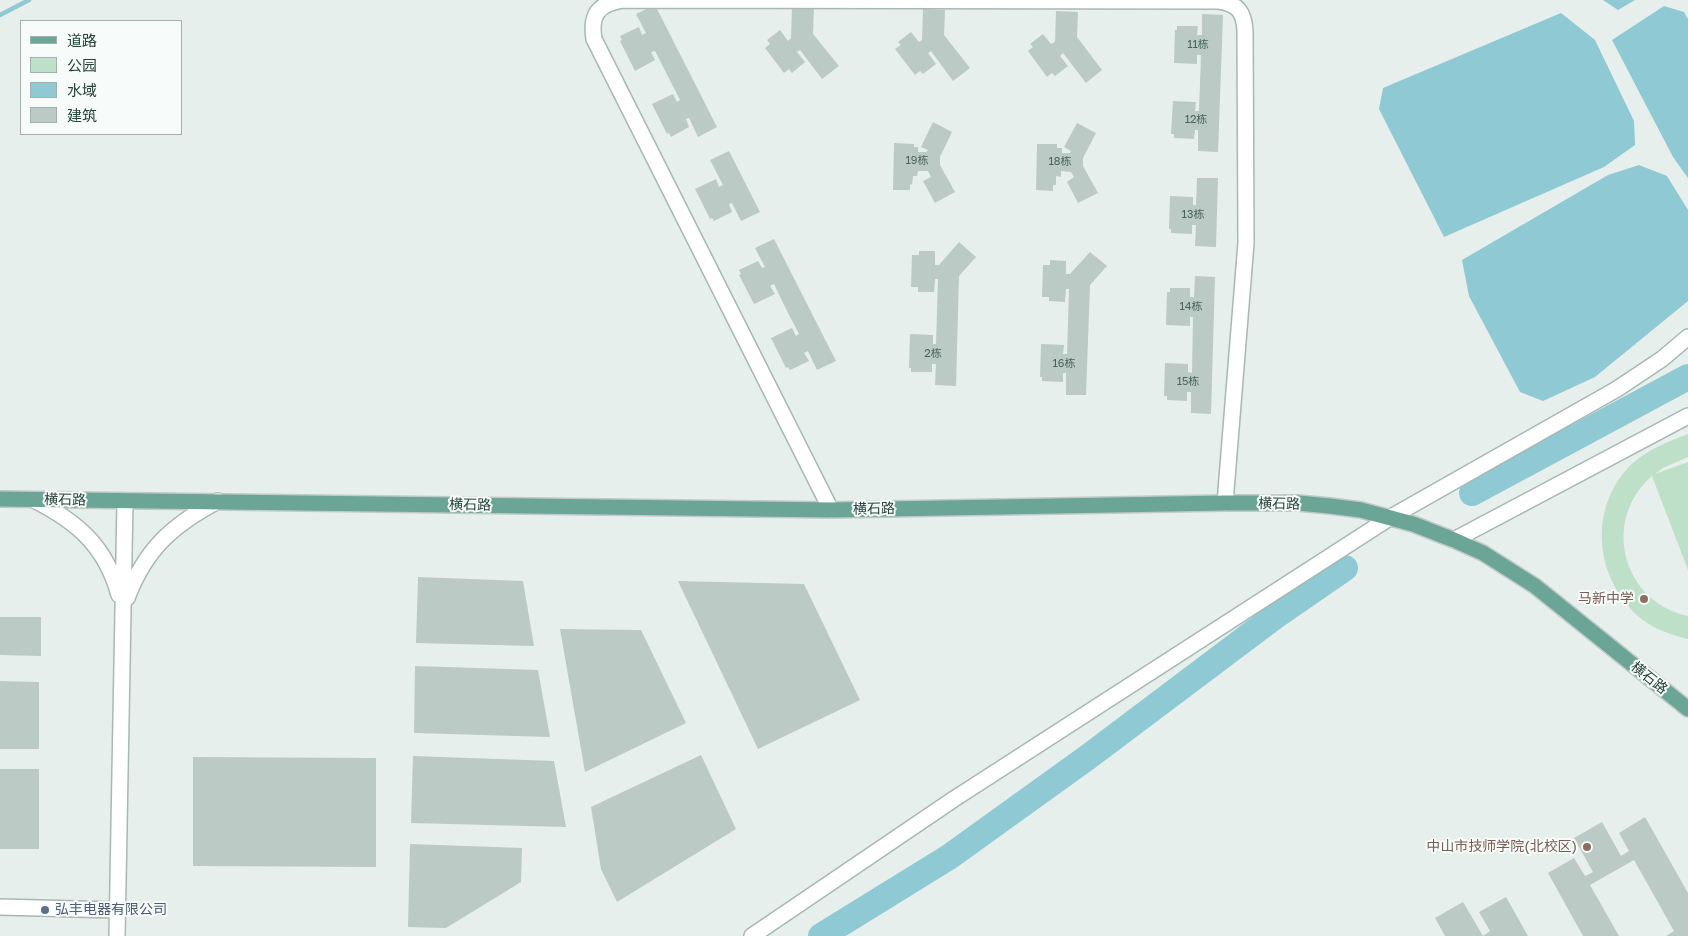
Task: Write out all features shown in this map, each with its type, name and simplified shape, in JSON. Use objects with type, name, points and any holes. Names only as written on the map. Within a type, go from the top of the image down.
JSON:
[{"type":"main road","name":"横石路","points":[[0,499],[831,510],[1225,503],[1298,503],[1330,506],[1391,517],[1427,528],[1489,557],[1535,586],[1688,709]]},
{"type":"street","points":[[831,510],[594,39],[592,25],[597,12],[608,3],[622,0],[1219,0],[1230,3],[1239,9],[1244,20],[1246,243],[1225,503]]},
{"type":"street","points":[[752,936],[954,799],[1391,517],[1617,389],[1644,372],[1688,337]]},
{"type":"street","points":[[1454,540],[1688,416]]},
{"type":"street","points":[[34,500],[60,513],[83,532],[102,554],[115,581],[123,609]]},
{"type":"street","points":[[117,936],[125,501]]},
{"type":"street","points":[[123,609],[134,581],[149,555],[168,533],[192,515],[218,501]]},
{"type":"street","points":[[0,907],[117,910]]},
{"type":"green space","points":[[1688,434],[1688,457],[1663,468],[1655,474],[1688,462],[1688,570],[1652,476],[1636,494],[1627,514],[1624,536],[1626,557],[1634,577],[1647,594],[1665,608],[1688,616],[1688,639],[1653,627],[1627,605],[1615,588],[1607,569],[1602,528],[1606,507],[1614,488],[1626,470],[1647,453]]},
{"type":"water","points":[[1603,0],[1635,0],[1618,10]]},
{"type":"water","points":[[1664,6],[1684,12],[1688,19],[1688,178],[1673,157],[1612,40]]},
{"type":"water","points":[[1561,13],[1595,40],[1634,121],[1635,145],[1604,167],[1444,237],[1379,109],[1383,88]]},
{"type":"water","points":[[1639,165],[1667,176],[1688,210],[1688,301],[1595,377],[1543,401],[1520,392],[1469,296],[1462,260],[1608,175]]},
{"type":"building","points":[[655,5],[717,127],[698,137],[689,118],[686,119],[689,127],[671,137],[669,133],[667,134],[652,104],[673,94],[677,102],[680,100],[655,51],[651,52],[655,60],[635,71],[620,41],[622,40],[620,36],[639,27],[642,35],[646,33],[636,14]]},
{"type":"building","points":[[792,7],[814,8],[813,34],[839,66],[822,79],[800,50],[797,52],[805,62],[792,73],[789,69],[784,73],[765,48],[770,44],[767,40],[780,30],[788,41],[791,38]]},
{"type":"building","points":[[923,9],[945,10],[944,35],[970,68],[953,81],[931,51],[928,53],[936,64],[923,74],[920,71],[915,75],[895,49],[901,45],[898,42],[911,32],[919,42],[922,40]]},
{"type":"building","points":[[1056,11],[1078,12],[1077,37],[1102,70],[1086,83],[1063,53],[1060,56],[1068,66],[1055,76],[1052,73],[1047,77],[1028,51],[1033,47],[1030,44],[1043,34],[1051,44],[1055,42]]},
{"type":"building","points":[[1202,14],[1223,15],[1218,152],[1198,151],[1198,130],[1195,130],[1194,139],[1174,138],[1174,134],[1171,134],[1173,101],[1196,102],[1195,111],[1199,111],[1201,55],[1197,55],[1197,64],[1174,63],[1175,30],[1177,30],[1177,26],[1198,26],[1197,35],[1202,35]]},
{"type":"building","points":[[933,122],[952,132],[940,157],[940,165],[955,192],[935,203],[923,181],[931,177],[928,171],[918,171],[917,176],[913,176],[910,190],[893,190],[894,143],[914,144],[914,147],[918,147],[918,152],[926,152],[928,150],[921,147]]},
{"type":"building","points":[[1077,123],[1096,133],[1083,158],[1083,166],[1098,193],[1078,203],[1067,182],[1074,177],[1071,172],[1061,171],[1061,177],[1056,176],[1056,185],[1053,185],[1053,191],[1036,190],[1037,144],[1057,144],[1057,148],[1062,148],[1062,153],[1070,153],[1071,151],[1064,147]]},
{"type":"building","points":[[729,151],[760,212],[741,221],[732,203],[729,204],[732,212],[714,221],[712,218],[710,219],[695,189],[716,179],[719,187],[723,185],[710,160]]},
{"type":"building","points":[[1197,178],[1218,178],[1216,247],[1195,246],[1196,225],[1192,225],[1192,234],[1171,233],[1171,229],[1169,229],[1170,196],[1193,197],[1193,205],[1196,205]]},
{"type":"building","points":[[774,239],[836,361],[817,370],[808,351],[804,353],[809,361],[790,370],[788,367],[786,368],[771,338],[792,328],[796,336],[799,334],[774,284],[770,286],[775,294],[754,304],[739,275],[741,274],[739,270],[758,261],[762,268],[765,267],[755,248]]},
{"type":"building","points":[[959,242],[976,257],[959,276],[956,386],[935,385],[936,364],[932,364],[932,372],[911,372],[911,368],[909,368],[910,334],[933,335],[933,344],[936,344],[938,279],[935,279],[934,292],[918,292],[918,287],[911,287],[912,255],[919,255],[919,251],[935,251],[935,265],[939,265]]},
{"type":"building","points":[[1090,252],[1107,266],[1090,285],[1086,395],[1066,395],[1066,373],[1063,373],[1063,382],[1042,381],[1042,377],[1040,377],[1041,344],[1064,345],[1063,354],[1067,354],[1069,289],[1066,289],[1065,302],[1049,301],[1049,297],[1042,297],[1043,265],[1050,265],[1050,260],[1066,261],[1066,274],[1070,274]]},
{"type":"building","points":[[1195,276],[1215,277],[1211,414],[1191,413],[1191,392],[1187,392],[1187,401],[1167,400],[1167,396],[1164,396],[1165,363],[1188,364],[1188,372],[1192,373],[1193,317],[1190,317],[1190,326],[1166,325],[1167,292],[1170,292],[1170,288],[1190,288],[1190,297],[1194,297]]},
{"type":"building","points":[[418,577],[523,581],[534,646],[416,643]]},
{"type":"building","points":[[678,581],[804,584],[860,700],[758,749]]},
{"type":"building","points":[[0,617],[41,617],[41,656],[0,655]]},
{"type":"building","points":[[560,629],[641,630],[686,723],[585,772]]},
{"type":"building","points":[[415,666],[538,670],[550,737],[414,733]]},
{"type":"building","points":[[0,681],[39,682],[39,749],[0,749]]},
{"type":"building","points":[[701,755],[736,829],[617,902],[601,869],[591,807]]},
{"type":"building","points":[[413,756],[554,761],[566,827],[411,823]]},
{"type":"building","points":[[193,757],[376,758],[376,867],[193,866]]},
{"type":"building","points":[[0,769],[39,769],[39,849],[0,849]]},
{"type":"building","points":[[1645,817],[1688,893],[1688,936],[1666,936],[1674,931],[1634,860],[1590,885],[1619,936],[1583,936],[1548,873],[1574,858],[1585,876],[1593,872],[1574,838],[1602,822],[1621,856],[1629,851],[1619,833]]},
{"type":"building","points":[[410,844],[522,848],[521,882],[446,928],[408,927]]},
{"type":"building","points":[[1506,897],[1528,936],[1483,936],[1490,931],[1479,912]]},
{"type":"building","points":[[1463,902],[1483,936],[1445,936],[1435,918]]},
{"type":"waterway","points":[[0,15],[29,0]]},
{"type":"waterway","points":[[1472,493],[1688,377]]},
{"type":"waterway","points":[[821,936],[949,857],[1088,757],[1274,617],[1345,568]]},
{"type":"place","name":"马新中学","points":[[1644,599]]},
{"type":"place","name":"中山市技师学院(北校区)","points":[[1587,847]]},
{"type":"place","name":"弘丰电器有限公司","points":[[45,910]]}]
